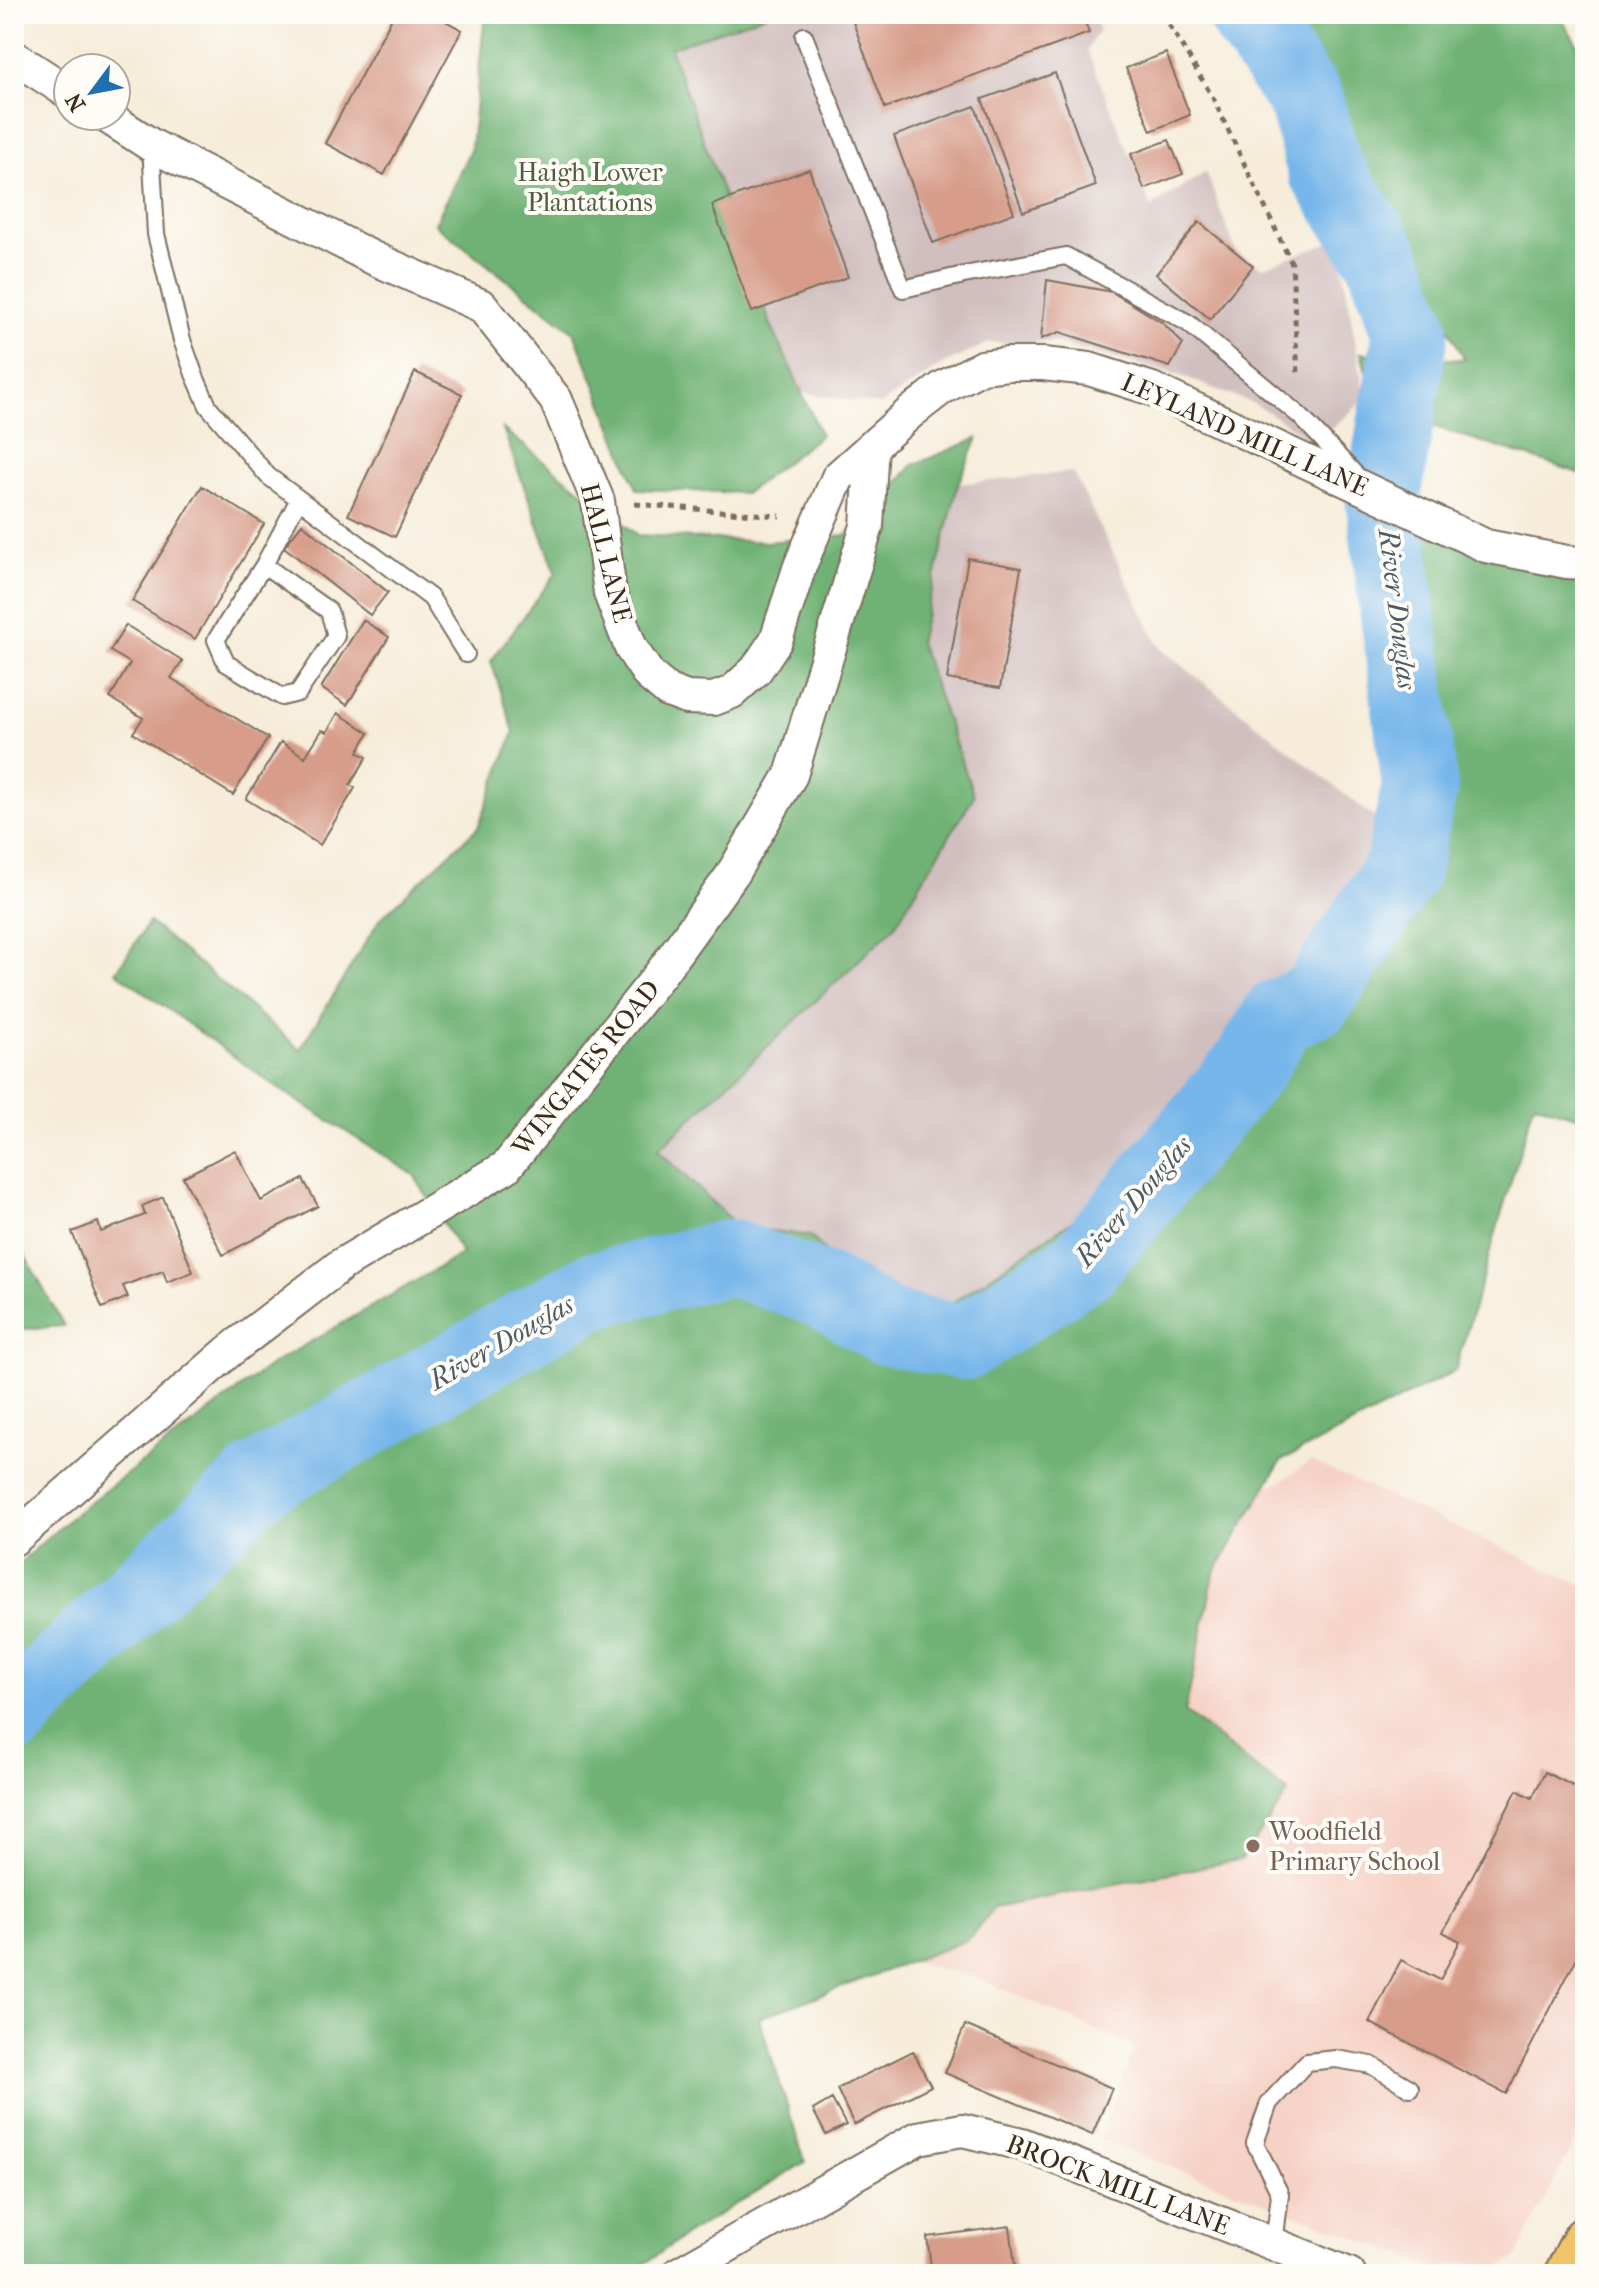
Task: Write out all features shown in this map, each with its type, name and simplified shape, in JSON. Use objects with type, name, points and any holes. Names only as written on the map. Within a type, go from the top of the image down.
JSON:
[{"type":"highway","points":[[1567,2274],[1585,2239]]},
{"type":"street","points":[[14,57],[52,82]]},
{"type":"street","name":"HALL LANE","points":[[131,132],[373,258],[482,306],[556,400],[598,501],[610,593],[631,648],[649,675],[668,691],[687,698],[714,699],[732,692],[756,670],[776,640],[800,566],[838,477],[872,446]]},
{"type":"street","name":"LEYLAND MILL LANE","points":[[872,446],[942,388],[982,367],[1043,364],[1089,369],[1152,389],[1486,546],[1585,563]]},
{"type":"street","name":"WINGATES ROAD","points":[[14,1539],[228,1352],[341,1265],[506,1167],[661,973],[731,876],[791,775],[867,526],[872,446]]},
{"type":"street","name":"BROCK MILL LANE","points":[[678,2274],[918,2138],[962,2130],[1022,2144],[1349,2274]]},
{"type":"lane","points":[[804,36],[903,289],[1066,256],[1188,323],[1300,416],[1371,491]]},
{"type":"lane","points":[[151,145],[156,234],[182,340],[208,406],[268,476],[431,598],[466,654]]},
{"type":"lane","points":[[264,565],[329,611],[336,636],[298,693],[282,697],[226,663],[216,640],[264,565],[299,499]]},
{"type":"lane","points":[[1274,2245],[1280,2194],[1255,2143],[1269,2103],[1307,2062],[1336,2059],[1371,2065],[1410,2088]]},
{"type":"path","points":[[1163,14],[1213,98],[1292,264],[1300,416]]},
{"type":"path","points":[[598,501],[819,519]]},
{"type":"shaded area","points":[[768,14],[1092,14],[1099,30],[1087,50],[1151,207],[1206,172],[1236,252],[1263,267],[1338,239],[1365,399],[1316,443],[1257,405],[1179,375],[1055,342],[988,343],[944,364],[880,405],[619,364],[562,45],[749,21]]},
{"type":"shaded area","points":[[1073,472],[1160,648],[1385,826],[1372,865],[1172,1152],[907,1334],[810,1236],[737,1226],[658,1150],[894,927],[973,796],[919,642],[958,484]]},
{"type":"shaded area","name":"Woodfield Primary School","points":[[1311,1461],[1585,1586],[1585,2120],[1516,2258],[1501,2266],[1461,2263],[1438,2269],[1099,2139],[1135,2047],[980,1979],[915,1962],[928,1731],[1189,1507],[1278,1483]]},
{"type":"green space","name":"Haigh Lower Plantations","points":[[485,14],[768,14],[670,48],[771,325],[821,435],[746,493],[637,489],[574,332],[435,224],[471,148]]},
{"type":"green space","points":[[1284,14],[1559,14],[1585,57],[1585,475],[1376,408],[1361,353],[1465,360]]},
{"type":"green space","points":[[503,429],[638,535],[767,542],[847,535],[913,465],[978,438],[958,484],[919,642],[974,796],[894,927],[658,1150],[737,1226],[810,1236],[907,1334],[1172,1152],[1371,865],[1385,826],[1420,528],[1585,566],[1585,1119],[1534,1103],[1455,1371],[1281,1461],[1214,1574],[1185,1712],[1288,1793],[1242,1859],[993,1908],[968,1940],[759,2018],[805,2162],[685,2235],[631,2274],[14,2274],[14,1568],[78,1511],[272,1364],[462,1254],[414,1175],[276,1087],[116,972],[149,922],[300,1049],[380,919],[478,827],[514,732],[491,661],[556,573]]},
{"type":"green space","points":[[14,1236],[64,1326],[14,1330]]},
{"type":"building","points":[[394,14],[433,14],[462,30],[384,175],[325,143]]},
{"type":"building","points":[[850,14],[1082,14],[1089,33],[885,108]]},
{"type":"building","points":[[1166,53],[1190,115],[1151,131],[1126,68]]},
{"type":"building","points":[[1055,73],[1096,186],[1023,212],[982,99]]},
{"type":"building","points":[[975,106],[1014,213],[933,243],[894,136]]},
{"type":"building","points":[[1169,140],[1183,174],[1144,189],[1131,154]]},
{"type":"building","points":[[809,169],[848,277],[752,312],[712,205]]},
{"type":"building","points":[[1199,222],[1253,266],[1210,319],[1156,274]]},
{"type":"building","points":[[1047,280],[1112,292],[1163,323],[1183,344],[1170,367],[1060,332],[1041,339]]},
{"type":"building","points":[[415,372],[462,394],[395,537],[348,515]]},
{"type":"building","points":[[202,486],[264,524],[195,639],[132,601]]},
{"type":"building","points":[[302,524],[388,592],[370,615],[284,547]]},
{"type":"building","points":[[968,558],[1021,568],[1000,688],[947,679]]},
{"type":"building","points":[[363,620],[389,637],[347,705],[321,688]]},
{"type":"building","points":[[126,625],[183,661],[171,678],[268,738],[233,795],[133,733],[143,718],[110,698],[130,663],[110,651]]},
{"type":"building","points":[[338,713],[369,733],[358,752],[367,757],[350,785],[355,788],[320,845],[246,799],[281,742],[305,757],[322,730],[327,732]]},
{"type":"building","points":[[235,1150],[261,1201],[303,1179],[318,1206],[223,1255],[183,1177]]},
{"type":"building","points":[[163,1197],[193,1272],[167,1282],[163,1271],[143,1278],[123,1286],[128,1297],[102,1308],[72,1232],[98,1222],[101,1232],[145,1215],[142,1206]]},
{"type":"building","points":[[1545,1772],[1585,1792],[1585,1942],[1506,2094],[1369,2022],[1401,1960],[1440,1980],[1460,1941],[1443,1932],[1517,1790],[1532,1798]]},
{"type":"building","points":[[965,2025],[1112,2088],[1092,2135],[945,2073]]},
{"type":"building","points":[[913,2051],[931,2086],[854,2125],[837,2089]]},
{"type":"building","points":[[832,2099],[846,2125],[826,2135],[813,2110]]},
{"type":"building","points":[[1010,2226],[1016,2274],[932,2274],[927,2237]]},
{"type":"waterway","name":"River Douglas","points":[[14,1716],[25,1702],[260,1480],[593,1290],[731,1257],[825,1291],[889,1328],[965,1342],[1084,1264],[1247,1069],[1280,1016],[1316,999],[1402,869],[1420,786],[1383,497],[1411,332],[1383,257],[1325,169],[1306,100],[1245,14]]},
{"type":"place","name":"Woodfield Primary School","points":[[1253,1846]]}]
